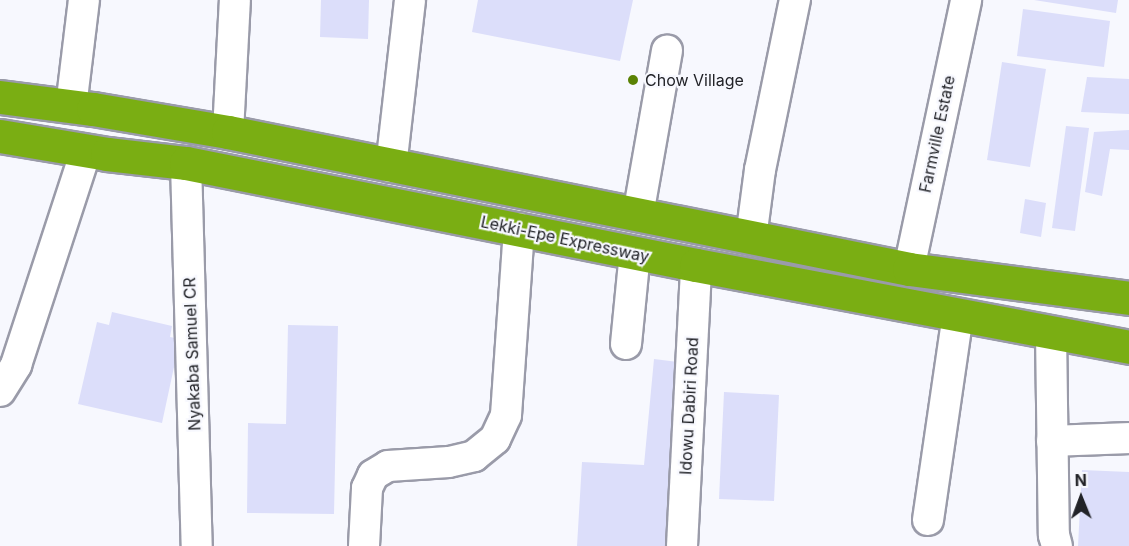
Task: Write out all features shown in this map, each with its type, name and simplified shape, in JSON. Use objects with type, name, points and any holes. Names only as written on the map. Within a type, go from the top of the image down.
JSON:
[{"type":"highway","points":[[0,98],[228,132],[391,167],[909,269],[1129,298]]},
{"type":"highway","name":"Lekki-Epe Expressway","points":[[0,136],[86,151],[186,163],[398,207],[519,228],[696,265],[1129,347]]},
{"type":"street","points":[[71,107],[84,0]]},
{"type":"street","points":[[228,132],[236,0]]},
{"type":"street","points":[[391,167],[410,0]]},
{"type":"street","points":[[751,238],[760,170],[795,0]]},
{"type":"street","name":"Farmville Estate","points":[[909,269],[966,0]]},
{"type":"street","points":[[638,215],[667,51]]},
{"type":"street","points":[[0,391],[16,365],[86,151]]},
{"type":"street","name":"Nyakaba Samuel CR","points":[[186,163],[197,546]]},
{"type":"street","points":[[364,546],[367,488],[373,475],[388,466],[449,462],[474,456],[495,439],[506,415],[519,228]]},
{"type":"street","points":[[626,344],[635,253]]},
{"type":"street","name":"Idowu Dabiri Road","points":[[682,546],[696,265]]},
{"type":"street","points":[[928,520],[958,314]]},
{"type":"street","points":[[1051,332],[1054,536],[1057,546]]},
{"type":"street","points":[[1052,441],[1129,438]]},
{"type":"building","points":[[321,0],[369,0],[368,39],[320,37]]},
{"type":"building","points":[[478,0],[633,0],[620,61],[472,32]]},
{"type":"building","points":[[1034,0],[1118,0],[1116,13]]},
{"type":"building","points":[[1023,9],[1110,21],[1104,67],[1017,56]]},
{"type":"building","points":[[1002,62],[1046,69],[1030,167],[987,160]]},
{"type":"building","points":[[1087,77],[1129,79],[1129,114],[1081,112]]},
{"type":"building","points":[[1066,126],[1089,128],[1075,231],[1052,228]]},
{"type":"building","points":[[1129,130],[1129,150],[1110,149],[1102,196],[1085,192],[1094,132]]},
{"type":"building","points":[[1025,199],[1046,203],[1041,237],[1020,233]]},
{"type":"building","points":[[112,312],[172,326],[170,337],[180,339],[162,423],[78,404],[97,322],[109,325]]},
{"type":"building","points":[[288,325],[338,326],[334,514],[247,513],[248,423],[286,424]]},
{"type":"building","points":[[654,359],[686,363],[673,546],[577,546],[582,462],[644,465]]},
{"type":"building","points":[[724,392],[779,395],[774,501],[719,499]]},
{"type":"building","points":[[1082,470],[1129,472],[1129,546],[1078,546]]},
{"type":"place","name":"Chow Village","points":[[633,80]]}]
